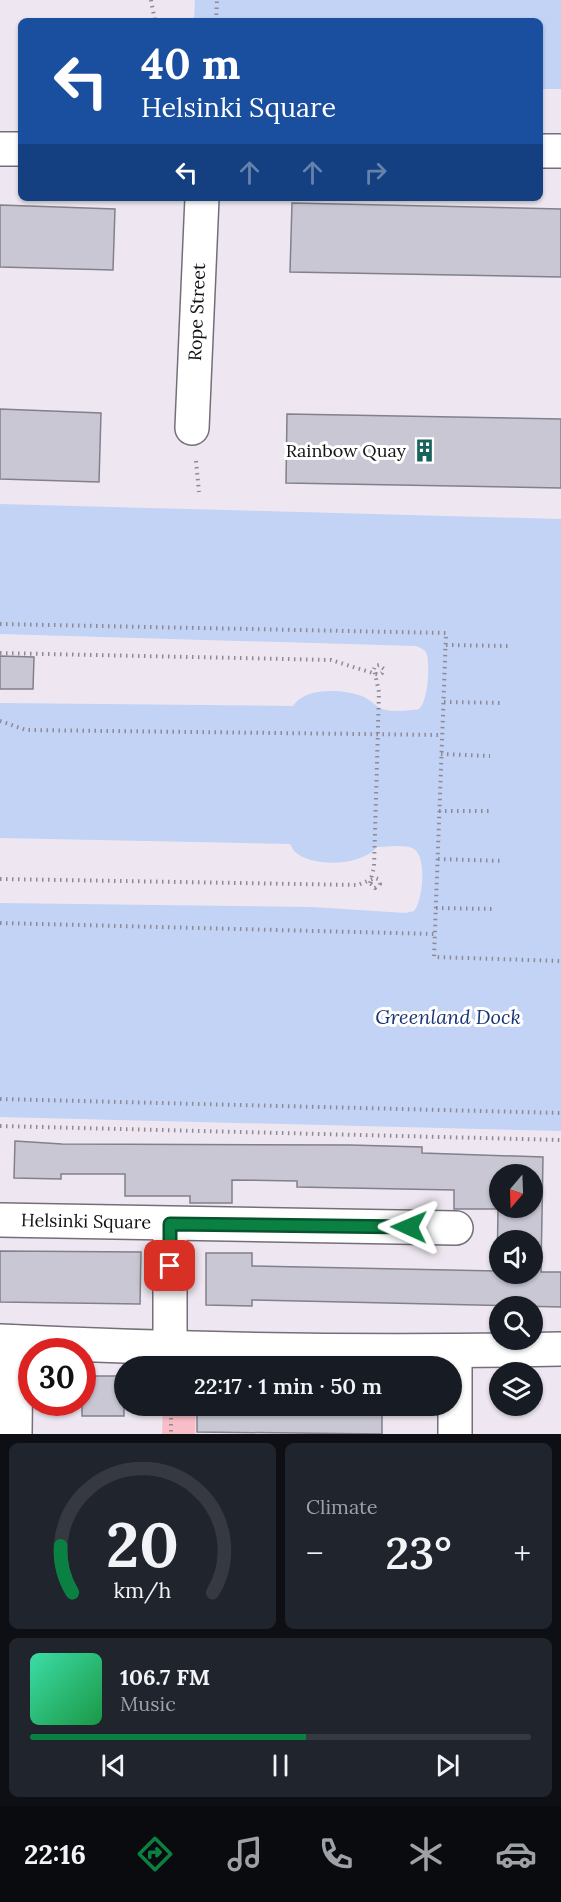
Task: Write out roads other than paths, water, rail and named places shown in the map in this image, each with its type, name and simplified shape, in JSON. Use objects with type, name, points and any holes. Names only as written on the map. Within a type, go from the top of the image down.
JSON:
[{"type":"street","points":[[0,149],[18,149]]},
{"type":"street","points":[[543,152],[561,151]]},
{"type":"street","name":"Rope Street","points":[[192,428],[202,201]]},
{"type":"street","name":"Helsinki Square","points":[[0,1220],[456,1228]]},
{"type":"street","name":"Helsinki Square","points":[[170,1224],[170,1348]]},
{"type":"street","points":[[15,1434],[8,1341],[170,1348],[455,1351],[561,1348]]},
{"type":"street","points":[[455,1351],[455,1434]]},
{"type":"water","points":[[195,0],[561,0],[561,89],[543,89],[543,18],[194,18]]},
{"type":"water","name":"Greenland Dock","points":[[0,504],[561,519],[561,1131],[0,1117],[0,903],[312,907],[406,913],[414,911],[420,898],[422,869],[421,861],[414,849],[396,846],[377,847],[360,858],[337,863],[313,861],[303,857],[295,852],[290,844],[0,838],[0,703],[293,706],[306,695],[335,691],[362,696],[385,710],[411,710],[419,709],[422,705],[428,684],[428,660],[423,649],[416,646],[0,634]]},
{"type":"place","name":"Rainbow Quay","points":[[424,451]]}]
